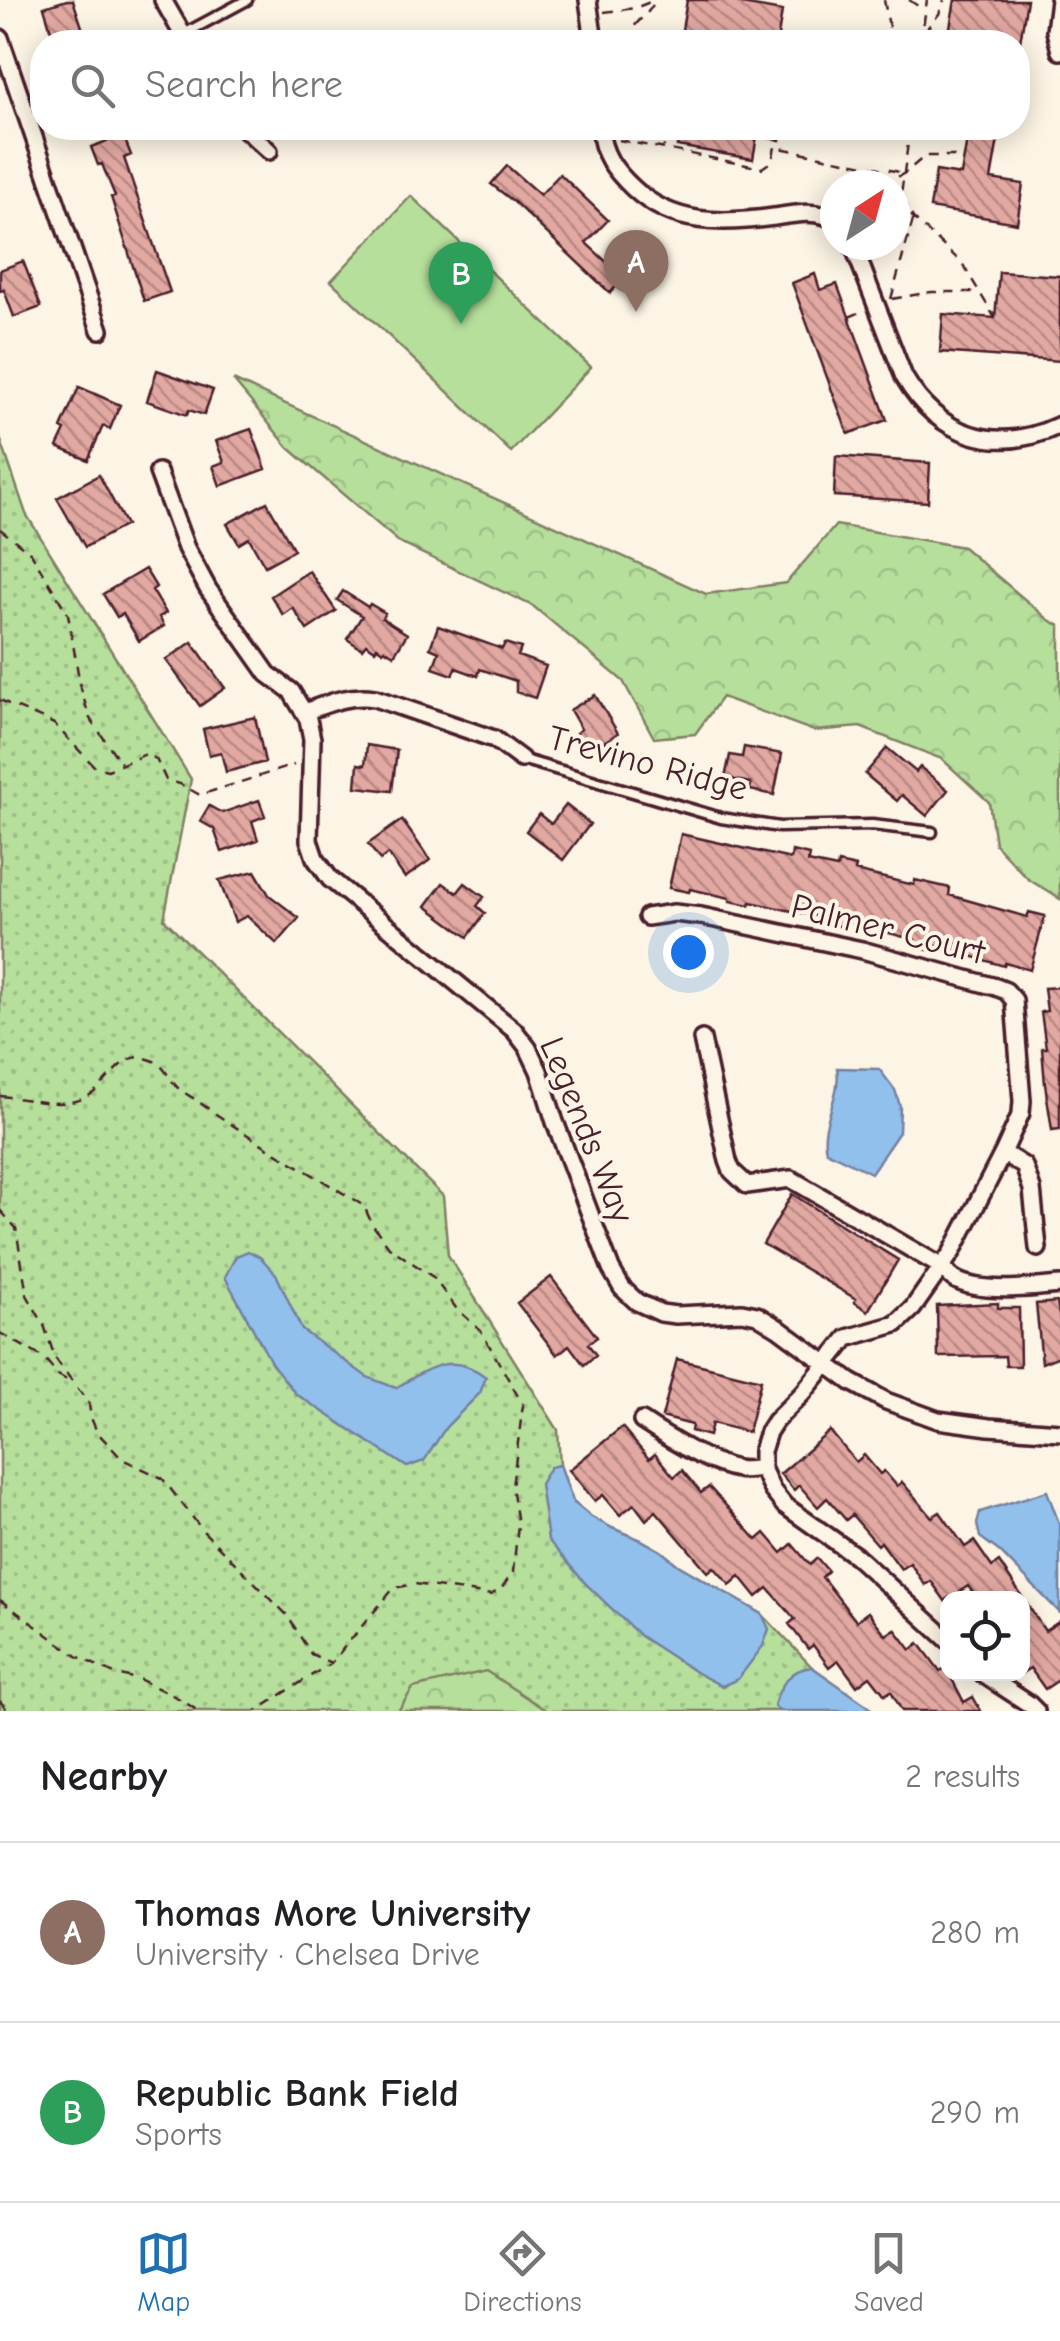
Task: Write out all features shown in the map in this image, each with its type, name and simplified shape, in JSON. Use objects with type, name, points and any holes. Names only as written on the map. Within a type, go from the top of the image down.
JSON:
[{"type":"street","points":[[163,0],[180,30]]},
{"type":"street","points":[[1059,0],[1055,31],[1060,51]]},
{"type":"street","points":[[0,38],[30,126]]},
{"type":"street","points":[[35,140],[100,330]]},
{"type":"street","points":[[257,140],[269,151]]},
{"type":"street","points":[[603,140],[608,161],[618,174],[642,197],[672,214],[692,220],[742,222],[820,213]]},
{"type":"street","points":[[859,260],[904,376],[932,413],[968,435],[990,438],[1021,438],[1060,425]]},
{"type":"street","points":[[158,472],[186,548],[208,589],[268,674],[292,691],[305,712]]},
{"type":"street","name":"Trevino Ridge","points":[[305,712],[341,698],[375,698],[494,738],[520,759]]},
{"type":"street","name":"Legends Way","points":[[305,712],[312,739],[309,840],[314,858],[330,879],[514,1030],[528,1048],[596,1232],[622,1288],[637,1302],[660,1313],[756,1315],[851,1382],[886,1401],[938,1420],[1060,1432]]},
{"type":"street","name":"Palmer Court","points":[[647,918],[674,913],[700,916],[862,950],[1006,991],[1014,1000],[1021,1112],[942,1267],[904,1319],[847,1338],[803,1393],[774,1421],[762,1451],[762,1468]]},
{"type":"street","points":[[702,1040],[728,1161],[738,1178],[747,1184],[791,1179],[942,1267],[953,1278],[986,1287],[1060,1286]]},
{"type":"street","points":[[1002,1153],[1024,1166],[1032,1189],[1038,1248]]},
{"type":"street","points":[[642,1421],[718,1462],[737,1469],[762,1468],[784,1504],[856,1556],[940,1633]]},
{"type":"street","points":[[994,1681],[1036,1711]]},
{"type":"lane","points":[[199,30],[247,0]]},
{"type":"lane","name":"Trevino Ridge","points":[[520,759],[721,818],[779,827],[872,826],[932,832]]},
{"type":"path","points":[[589,7],[635,8],[656,0]]},
{"type":"path","points":[[631,30],[656,0]]},
{"type":"path","points":[[884,0],[890,30]]},
{"type":"path","points":[[908,0],[926,11]]},
{"type":"path","points":[[923,30],[927,0]]},
{"type":"path","points":[[926,30],[944,0]]},
{"type":"path","points":[[632,140],[762,168],[772,161],[776,147],[889,170]]},
{"type":"path","points":[[662,140],[664,148]]},
{"type":"path","points":[[904,170],[908,140]]},
{"type":"path","points":[[908,170],[925,156],[964,156]]},
{"type":"path","points":[[910,212],[962,263],[995,318]]},
{"type":"path","points":[[913,218],[890,300],[931,292],[980,292]]},
{"type":"path","points":[[849,316],[877,305]]},
{"type":"path","points":[[0,529],[31,552],[68,614],[89,717],[122,764]]},
{"type":"path","points":[[0,700],[54,724],[95,766],[108,770],[146,754],[156,759],[166,780],[200,794],[312,759]]},
{"type":"path","points":[[0,1096],[72,1102],[91,1095],[132,1058],[146,1058],[166,1069],[176,1086],[233,1127],[364,1206],[388,1247],[433,1277],[456,1308],[481,1331],[523,1405],[512,1487],[518,1524],[513,1572],[502,1588],[491,1595],[415,1584],[394,1588],[331,1664],[256,1711]]},
{"type":"path","points":[[0,1210],[16,1228],[27,1295],[44,1325],[55,1358],[89,1404],[98,1432],[122,1459],[162,1478],[204,1532],[287,1614],[312,1654],[331,1664]]},
{"type":"path","points":[[0,1333],[44,1358],[58,1375],[73,1383]]},
{"type":"path","points":[[0,1600],[77,1656],[112,1673],[140,1680],[198,1711]]},
{"type":"path","points":[[0,1701],[8,1711]]},
{"type":"green space","points":[[411,196],[591,367],[511,452],[331,281]]},
{"type":"green space","points":[[233,380],[706,594],[786,583],[836,525],[963,547],[1060,626],[1060,899],[1028,879],[995,844],[989,802],[942,759],[860,727],[814,731],[722,697],[695,734],[654,738],[623,681],[533,606],[400,543],[289,448]]},
{"type":"green space","points":[[0,438],[26,514],[191,779],[164,919],[443,1196],[448,1255],[558,1430],[560,1465],[573,1502],[590,1516],[661,1551],[762,1614],[812,1667],[873,1711],[0,1711]]},
{"type":"green space","points":[[486,1671],[547,1711],[398,1711],[413,1688]]},
{"type":"water","points":[[837,1068],[879,1069],[895,1090],[900,1106],[899,1132],[871,1173],[826,1151],[825,1130],[836,1089]]},
{"type":"water","points":[[248,1251],[276,1274],[302,1330],[367,1377],[396,1388],[430,1369],[451,1364],[474,1369],[486,1377],[480,1393],[446,1427],[424,1461],[407,1467],[296,1394],[272,1364],[225,1277],[236,1256]]},
{"type":"water","points":[[560,1465],[573,1502],[590,1516],[661,1551],[762,1614],[769,1629],[763,1646],[738,1679],[722,1686],[640,1636],[548,1540],[540,1484],[550,1467]]},
{"type":"water","points":[[1047,1491],[1060,1526],[1060,1613],[980,1537],[977,1524],[980,1512]]},
{"type":"water","points":[[812,1667],[873,1711],[779,1711],[774,1705],[783,1685],[798,1671]]},
{"type":"building","points":[[73,0],[83,30],[51,30],[44,7]]},
{"type":"building","points":[[687,0],[743,0],[742,4],[782,11],[779,30],[682,30]]},
{"type":"building","points":[[955,0],[1027,0],[1022,30],[950,30]]},
{"type":"building","points":[[110,140],[125,140],[131,155],[124,158],[170,292],[144,301],[111,197],[115,196],[91,147]]},
{"type":"building","points":[[678,140],[756,140],[753,159],[677,146]]},
{"type":"building","points":[[967,140],[998,140],[991,179],[1023,184],[1017,223],[930,208],[936,171],[961,175]]},
{"type":"building","points":[[507,166],[540,195],[560,174],[608,220],[586,243],[624,278],[610,293],[491,184]]},
{"type":"building","points":[[23,261],[41,307],[14,317],[4,290],[0,291],[0,270]]},
{"type":"building","points":[[999,272],[1060,276],[1060,361],[940,352],[943,314],[995,318]]},
{"type":"building","points":[[815,274],[820,290],[837,284],[887,420],[848,434],[792,283]]},
{"type":"building","points":[[157,370],[213,390],[204,415],[189,410],[187,415],[147,401]]},
{"type":"building","points":[[79,387],[120,405],[110,429],[103,426],[88,460],[57,447]]},
{"type":"building","points":[[251,429],[266,469],[220,486],[213,466],[224,462],[216,441]]},
{"type":"building","points":[[836,456],[930,463],[928,502],[834,496]]},
{"type":"building","points":[[99,475],[126,525],[85,547],[57,498]]},
{"type":"building","points":[[267,502],[294,550],[265,566],[249,538],[239,544],[227,524]]},
{"type":"building","points":[[145,569],[166,613],[159,617],[164,626],[139,641],[123,614],[117,617],[103,594]]},
{"type":"building","points":[[309,571],[336,611],[307,630],[293,608],[283,615],[271,596]]},
{"type":"building","points":[[343,591],[385,613],[382,618],[407,634],[394,655],[366,644],[362,649],[347,639],[362,616],[337,600]]},
{"type":"building","points":[[438,626],[502,649],[505,643],[521,648],[518,656],[546,666],[535,698],[516,692],[516,681],[480,669],[478,676],[456,668],[453,675],[433,668],[439,652],[430,648]]},
{"type":"building","points":[[192,642],[225,688],[200,706],[166,660]]},
{"type":"building","points":[[595,695],[618,733],[588,752],[576,733],[581,729],[570,710]]},
{"type":"building","points":[[255,717],[265,762],[226,772],[221,752],[209,755],[203,729]]},
{"type":"building","points":[[367,745],[397,750],[392,791],[356,787],[358,764],[365,765]]},
{"type":"building","points":[[744,747],[782,754],[774,795],[750,790],[751,783],[725,778],[730,755],[742,757]]},
{"type":"building","points":[[887,748],[916,772],[920,767],[948,790],[927,816],[902,795],[897,801],[865,774]]},
{"type":"building","points":[[259,800],[265,816],[252,821],[258,840],[222,852],[214,829],[200,821],[209,806],[222,813]]},
{"type":"building","points":[[566,805],[590,824],[563,860],[526,831],[539,814],[551,824]]},
{"type":"building","points":[[402,820],[430,860],[405,878],[388,854],[380,860],[368,844]]},
{"type":"building","points":[[681,834],[791,859],[792,851],[809,855],[808,862],[837,868],[838,863],[914,885],[915,880],[950,888],[949,895],[1027,917],[1029,912],[1045,916],[1030,970],[937,946],[935,952],[914,946],[915,940],[845,921],[844,927],[824,923],[825,918],[669,888]]},
{"type":"building","points":[[255,871],[269,895],[299,918],[277,944],[247,916],[235,922],[219,880]]},
{"type":"building","points":[[443,883],[457,893],[465,883],[484,897],[477,906],[485,913],[468,937],[426,906]]},
{"type":"building","points":[[1060,987],[1060,1129],[1052,1130],[1041,1012],[1047,1011],[1044,988]]},
{"type":"building","points":[[792,1194],[898,1260],[868,1311],[854,1302],[856,1299],[763,1244]]},
{"type":"building","points":[[551,1277],[597,1337],[588,1344],[596,1355],[584,1365],[569,1345],[557,1355],[517,1303]]},
{"type":"building","points":[[1057,1302],[1060,1356],[1042,1363],[1036,1304]]},
{"type":"building","points":[[998,1303],[998,1308],[1019,1308],[1020,1366],[1006,1366],[1005,1356],[938,1357],[937,1306]]},
{"type":"building","points":[[677,1359],[761,1380],[748,1432],[712,1423],[709,1436],[691,1431],[692,1425],[662,1417]]},
{"type":"building","points":[[622,1427],[649,1459],[655,1454],[674,1477],[682,1470],[701,1493],[709,1487],[757,1540],[765,1533],[782,1553],[792,1544],[810,1565],[817,1558],[828,1571],[822,1577],[856,1621],[868,1612],[886,1635],[895,1629],[911,1650],[919,1643],[940,1671],[940,1681],[953,1681],[964,1702],[973,1697],[981,1711],[902,1711],[891,1691],[885,1695],[870,1676],[857,1686],[838,1660],[829,1667],[813,1645],[808,1649],[789,1624],[795,1619],[768,1588],[757,1597],[740,1576],[730,1585],[714,1567],[708,1572],[656,1511],[646,1520],[634,1504],[620,1515],[603,1495],[595,1501],[569,1470]]},
{"type":"building","points":[[830,1431],[856,1462],[864,1455],[880,1474],[884,1471],[897,1486],[902,1482],[932,1517],[940,1512],[965,1547],[974,1541],[992,1567],[999,1562],[1018,1591],[972,1591],[968,1586],[940,1594],[931,1581],[925,1585],[910,1563],[901,1569],[881,1542],[878,1545],[852,1515],[846,1520],[827,1498],[818,1507],[799,1485],[794,1490],[780,1474]]},
{"type":"building","points":[[1030,1608],[1045,1631],[1060,1621],[1060,1679],[1045,1689],[1030,1668]]},
{"type":"place","name":"Thomas More University","points":[[636,312]]},
{"type":"place","name":"Republic Bank Field","points":[[461,324]]}]
